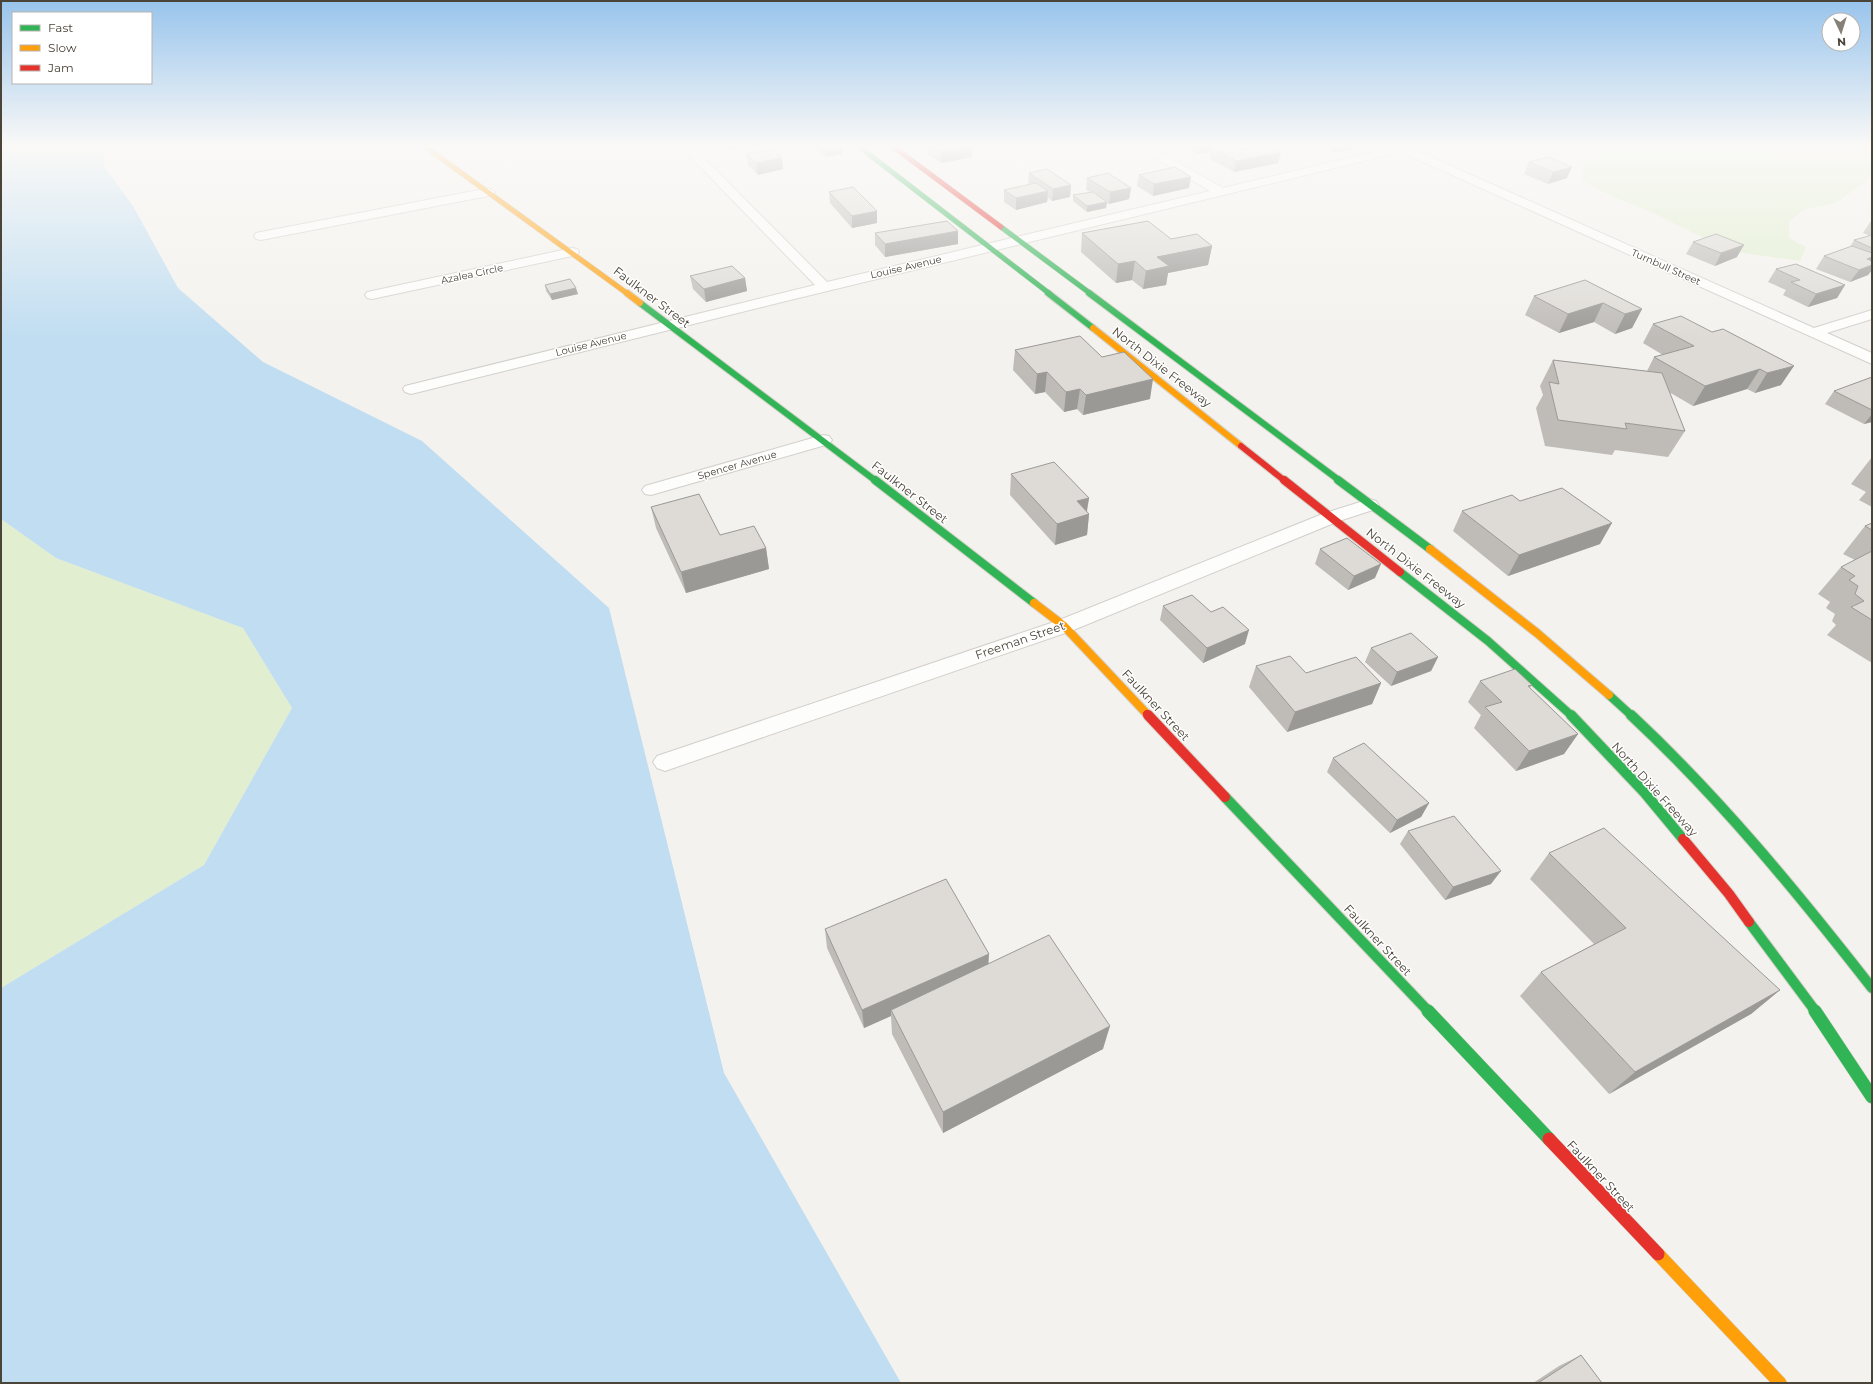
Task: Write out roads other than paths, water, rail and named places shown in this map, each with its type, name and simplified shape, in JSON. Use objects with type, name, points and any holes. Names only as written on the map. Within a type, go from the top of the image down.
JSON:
[{"type":"main road","name":"Faulkner Street","points":[[513,210],[823,440],[1064,626],[1780,1383]]},
{"type":"main road","name":"North Dixie Freeway","points":[[941,210],[1494,646],[1575,720],[1644,792],[1729,894],[1774,953],[1818,1015],[1872,1097]]},
{"type":"main road","name":"North Dixie Freeway","points":[[977,210],[1522,621],[1635,720],[1695,779],[1763,853],[1825,926],[1872,988]]},
{"type":"street","points":[[262,236],[398,210]]},
{"type":"street","points":[[748,210],[823,286]]},
{"type":"street","name":"Louise Avenue","points":[[412,389],[823,286],[991,248],[1149,210]]},
{"type":"street","name":"Turnbull Street","points":[[1538,210],[1872,359]]},
{"type":"street","name":"Azalea Circle","points":[[372,295],[572,252]]},
{"type":"street","points":[[1813,333],[1872,314]]},
{"type":"street","name":"Spencer Avenue","points":[[651,490],[823,440]]},
{"type":"street","name":"Freeman Street","points":[[665,762],[1064,626],[1332,517],[1370,505]]},
{"type":"water","points":[[1,210],[135,210],[178,288],[263,362],[422,441],[609,608],[724,1073],[901,1383],[1,1383],[1,988],[204,865],[292,708],[243,628],[56,558],[1,519]]}]
